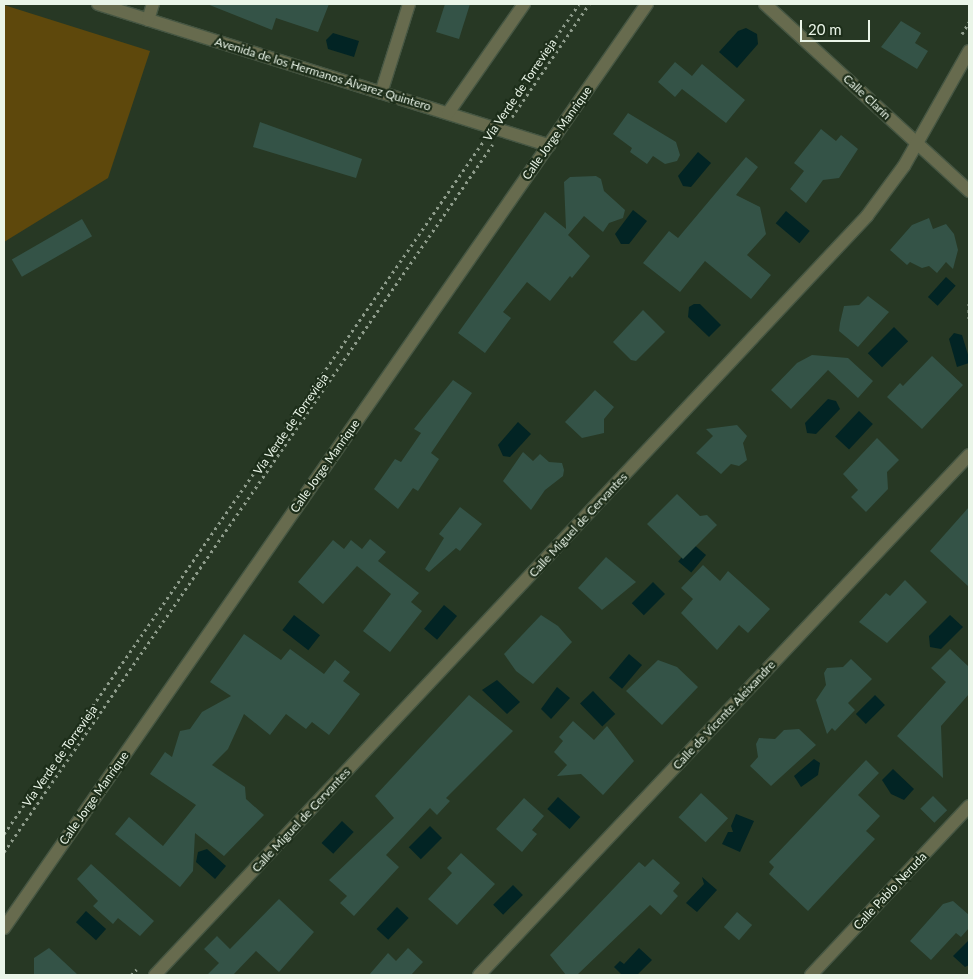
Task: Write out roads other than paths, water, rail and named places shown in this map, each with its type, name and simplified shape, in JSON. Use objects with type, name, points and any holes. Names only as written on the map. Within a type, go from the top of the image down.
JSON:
[{"type":"street","name":"Avenida de los Hermanos Álvarez Quintero","points":[[98,4],[549,145]]},
{"type":"street","points":[[148,20],[153,4]]},
{"type":"street","points":[[381,93],[409,4]]},
{"type":"street","points":[[448,114],[524,4]]},
{"type":"street","name":"Calle Jorge Manrique","points":[[4,928],[647,4]]},
{"type":"street","name":"Calle Clarín","points":[[765,4],[969,190]]},
{"type":"street","name":"Calle Miguel de Cervantes","points":[[155,975],[868,216],[917,143],[969,51]]},
{"type":"street","name":"Calle de Vicente Aleixandre","points":[[480,975],[969,455]]},
{"type":"street","name":"Calle Pablo Neruda","points":[[811,975],[969,806]]},
{"type":"water","points":[[746,28],[757,34],[758,44],[737,68],[719,52],[738,31]]},
{"type":"water","points":[[333,33],[359,41],[354,57],[328,49],[326,40]]},
{"type":"water","points":[[698,152],[711,163],[691,187],[683,186],[678,176]]},
{"type":"water","points":[[633,210],[647,221],[629,244],[621,244],[615,234]]},
{"type":"water","points":[[786,211],[810,231],[799,243],[776,223]]},
{"type":"water","points":[[946,277],[956,286],[938,306],[928,297]]},
{"type":"water","points":[[694,304],[700,304],[721,325],[709,337],[688,317],[689,307]]},
{"type":"water","points":[[894,327],[908,341],[882,367],[868,353]]},
{"type":"water","points":[[954,333],[962,335],[969,358],[969,363],[957,367],[949,339]]},
{"type":"water","points":[[828,399],[836,401],[840,409],[816,434],[807,433],[805,423]]},
{"type":"water","points":[[859,411],[873,424],[849,450],[835,437]]},
{"type":"water","points":[[518,422],[531,434],[510,457],[503,456],[498,445]]},
{"type":"water","points":[[693,544],[706,555],[691,573],[678,562]]},
{"type":"water","points":[[653,582],[665,594],[644,615],[632,603]]},
{"type":"water","points":[[444,605],[457,616],[437,640],[424,629]]},
{"type":"water","points":[[294,615],[320,635],[308,650],[282,630]]},
{"type":"water","points":[[950,615],[963,627],[941,649],[930,647],[929,636]]},
{"type":"water","points":[[629,654],[642,665],[622,689],[609,678]]},
{"type":"water","points":[[497,680],[520,702],[507,714],[482,690]]},
{"type":"water","points":[[557,687],[570,698],[551,719],[541,709]]},
{"type":"water","points":[[593,691],[615,714],[602,727],[580,704]]},
{"type":"water","points":[[875,695],[885,705],[866,724],[856,714]]},
{"type":"water","points":[[814,759],[820,763],[818,775],[801,787],[794,776]]},
{"type":"water","points":[[893,769],[914,789],[904,800],[891,794],[882,780]]},
{"type":"water","points":[[558,797],[580,817],[570,829],[547,809]]},
{"type":"water","points":[[736,814],[754,821],[740,852],[722,844],[728,832],[733,832],[731,826]]},
{"type":"water","points":[[342,821],[354,832],[333,854],[322,843]]},
{"type":"water","points":[[430,826],[442,838],[421,859],[409,847]]},
{"type":"water","points":[[207,849],[226,866],[215,879],[196,862],[198,852]]},
{"type":"water","points":[[702,877],[717,890],[697,912],[686,903],[704,884]]},
{"type":"water","points":[[513,885],[523,895],[503,915],[493,905]]},
{"type":"water","points":[[397,907],[409,918],[388,940],[377,929]]},
{"type":"water","points":[[86,911],[106,929],[96,940],[76,922]]},
{"type":"water","points":[[969,940],[969,965],[965,967],[953,956]]},
{"type":"water","points":[[639,948],[652,960],[637,975],[622,975],[614,967],[620,961],[624,964]]}]
